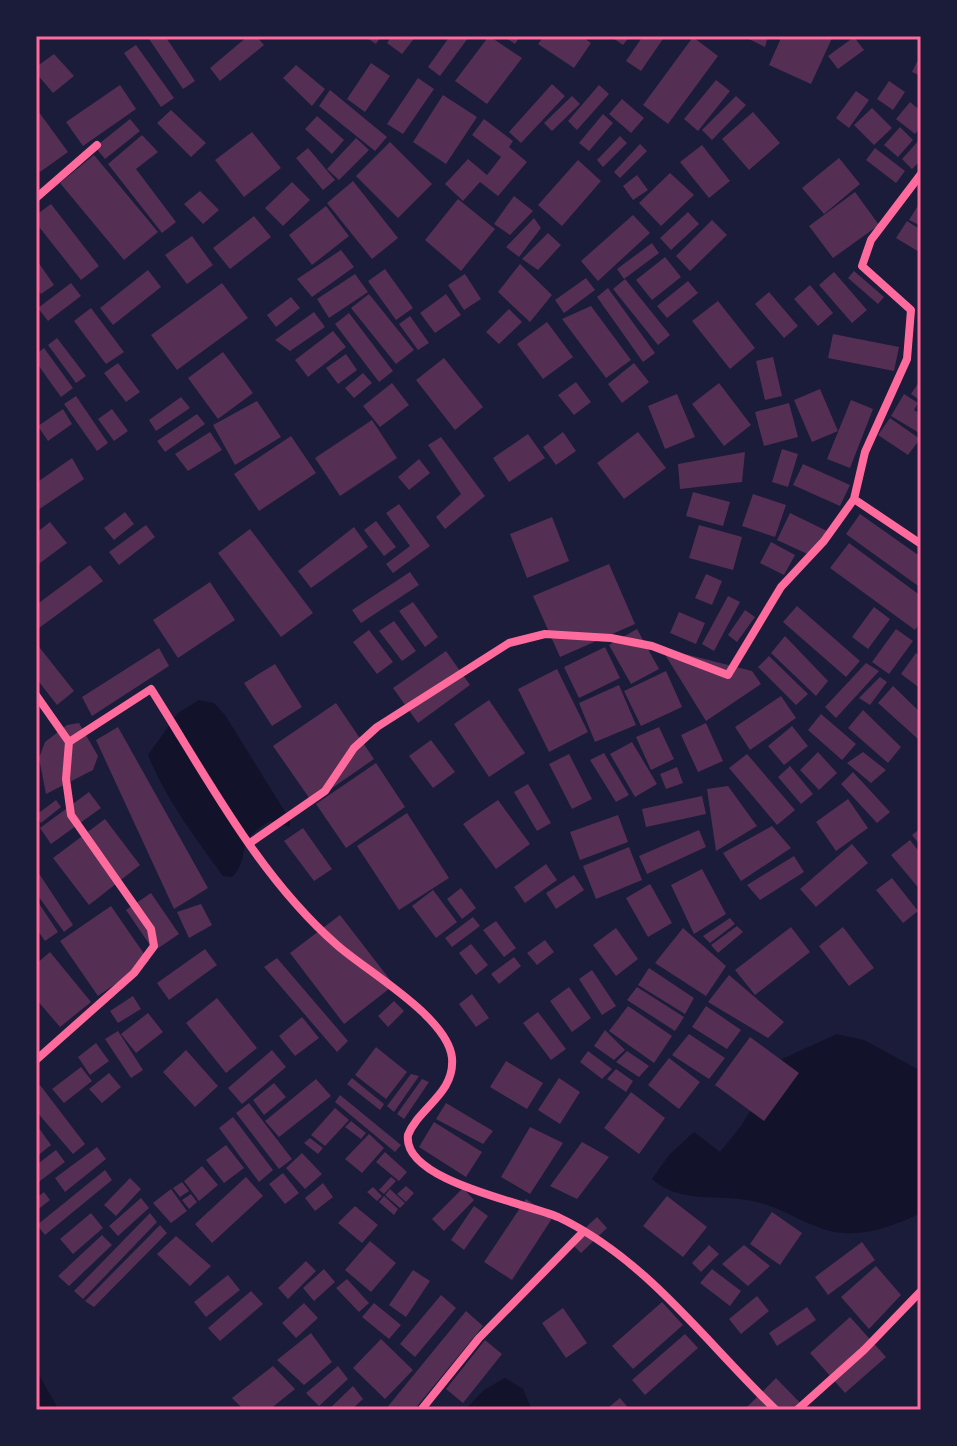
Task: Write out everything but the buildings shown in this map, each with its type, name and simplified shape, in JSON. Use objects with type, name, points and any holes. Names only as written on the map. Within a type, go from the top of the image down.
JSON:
[{"type":"street","points":[[36,198],[97,145]]},
{"type":"street","points":[[250,843],[325,791],[354,748],[377,727],[509,643],[545,634],[611,638],[652,646],[728,675],[781,587],[824,541],[854,499],[865,452],[907,359],[911,310],[862,266],[871,240],[921,174]]},
{"type":"street","points":[[854,499],[921,544]]},
{"type":"street","points":[[69,742],[151,689],[250,843],[300,913],[348,956],[396,987],[449,1043],[452,1060],[449,1080],[408,1135],[407,1146],[416,1160],[488,1196],[557,1217],[633,1266],[776,1410]]},
{"type":"street","points":[[36,695],[69,742],[66,779],[71,815],[151,929],[154,946],[134,973],[36,1060]]},
{"type":"street","points":[[421,1410],[479,1338],[583,1232]]},
{"type":"street","points":[[797,1410],[921,1291]]},
{"type":"shaded area","points":[[199,700],[214,703],[225,715],[290,820],[290,827],[270,821],[250,836],[238,870],[232,877],[223,876],[192,833],[172,803],[148,755],[178,713]]},
{"type":"shaded area","points":[[837,1034],[864,1040],[921,1071],[921,1213],[874,1230],[844,1233],[821,1228],[757,1202],[675,1192],[652,1179],[669,1155],[694,1132],[720,1152],[741,1126],[782,1059]]},
{"type":"shaded area","points":[[36,1370],[59,1410],[36,1410]]},
{"type":"shaded area","points":[[505,1378],[523,1389],[532,1410],[465,1410],[484,1390]]}]
